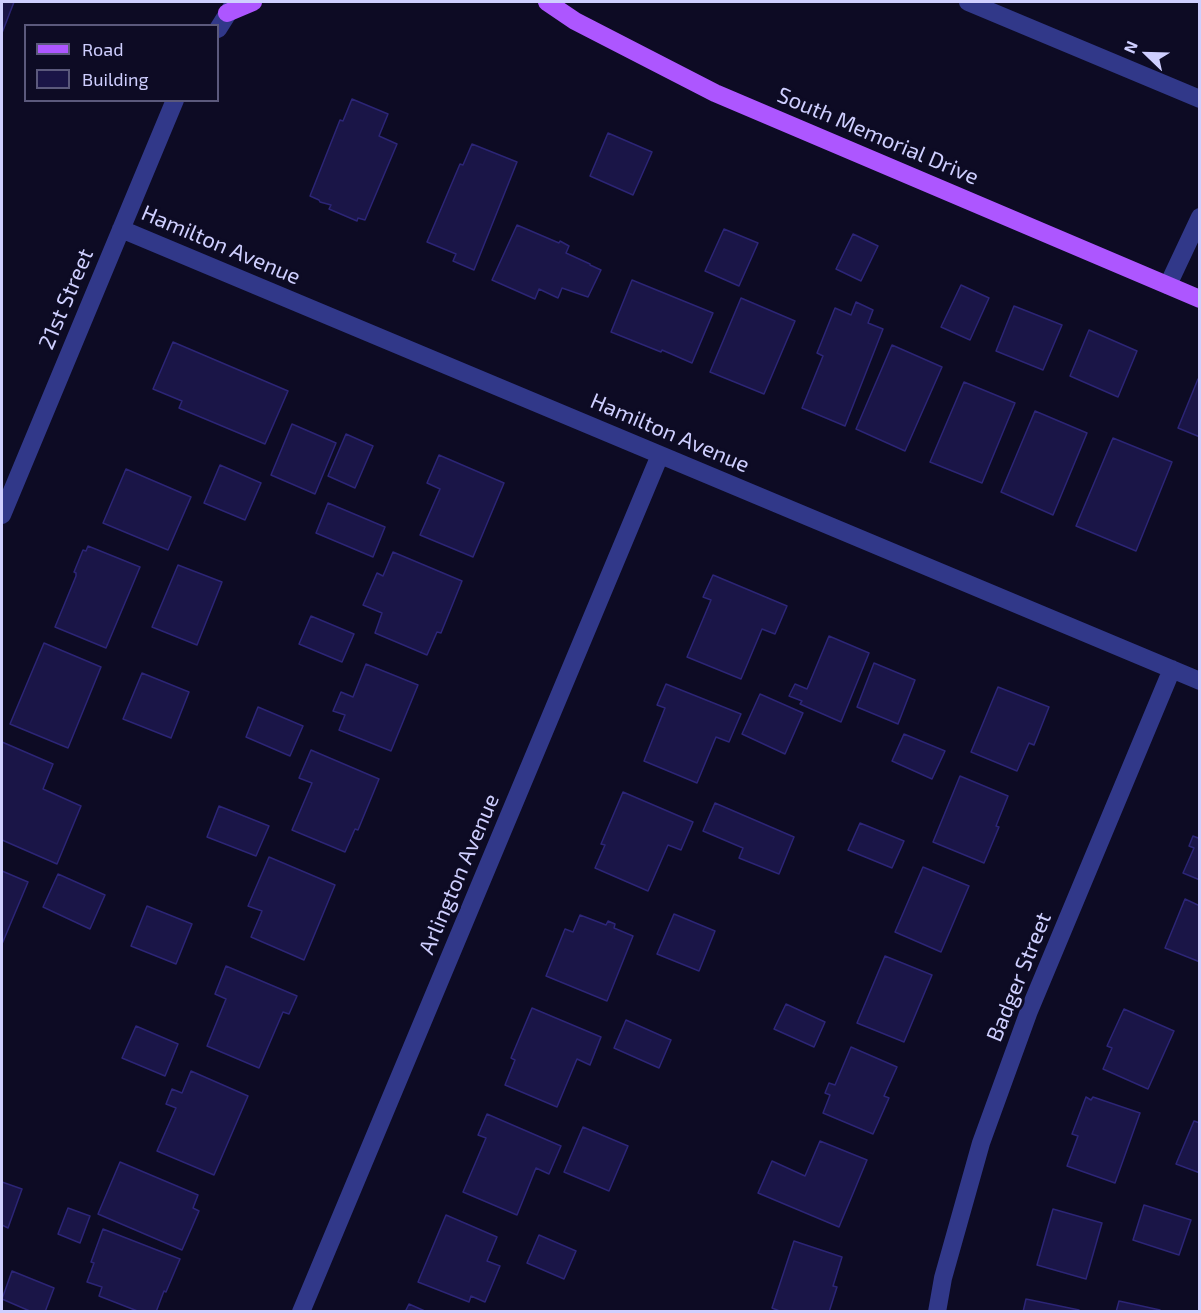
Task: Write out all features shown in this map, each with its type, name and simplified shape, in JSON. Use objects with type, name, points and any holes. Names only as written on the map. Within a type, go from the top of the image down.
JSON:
[{"type":"main road","points":[[231,7],[253,2]]},
{"type":"main road","name":"South Memorial Drive","points":[[547,2],[575,21],[714,93],[1200,299]]},
{"type":"street","points":[[968,2],[1200,99]]},
{"type":"street","points":[[219,27],[231,7]]},
{"type":"street","name":"21st Street","points":[[2,515],[174,102]]},
{"type":"street","points":[[1168,285],[1200,217]]},
{"type":"street","name":"Hamilton Avenue","points":[[121,230],[1200,681]]},
{"type":"street","name":"Arlington Avenue","points":[[302,1311],[660,455]]},
{"type":"street","name":"Badger Street","points":[[937,1311],[943,1278],[981,1143],[1029,1011],[1172,669]]},
{"type":"building","points":[[2,2],[14,2],[2,33]]},
{"type":"building","points":[[352,99],[388,114],[379,136],[397,144],[365,220],[358,218],[357,221],[329,209],[331,205],[310,196],[340,120],[343,121]]},
{"type":"building","points":[[608,133],[652,152],[633,195],[590,176]]},
{"type":"building","points":[[472,144],[517,162],[474,270],[453,261],[456,254],[427,242],[460,164],[463,165]]},
{"type":"building","points":[[517,225],[559,243],[560,241],[569,246],[566,253],[601,270],[588,297],[562,288],[558,298],[539,289],[535,299],[492,280]]},
{"type":"building","points":[[724,229],[758,243],[739,286],[705,271]]},
{"type":"building","points":[[853,234],[878,246],[861,281],[836,269]]},
{"type":"building","points":[[632,280],[713,313],[692,363],[611,332]]},
{"type":"building","points":[[961,285],[989,298],[970,340],[941,327]]},
{"type":"building","points":[[741,298],[795,321],[764,394],[710,372]]},
{"type":"building","points":[[856,302],[873,310],[868,323],[883,329],[845,426],[802,408],[823,356],[817,353],[835,308],[851,315]]},
{"type":"building","points":[[1014,306],[1062,325],[1043,370],[996,351]]},
{"type":"building","points":[[1089,330],[1137,351],[1118,397],[1070,376]]},
{"type":"building","points":[[173,342],[288,391],[265,444],[179,408],[182,401],[153,389]]},
{"type":"building","points":[[892,345],[942,367],[905,451],[856,429]]},
{"type":"building","points":[[1198,379],[1200,380],[1200,437],[1178,428]]},
{"type":"building","points":[[964,382],[1015,403],[982,483],[930,462]]},
{"type":"building","points":[[1035,411],[1087,433],[1053,515],[1001,492]]},
{"type":"building","points":[[292,424],[336,443],[315,494],[271,475]]},
{"type":"building","points":[[346,434],[373,446],[355,488],[328,476]]},
{"type":"building","points":[[1113,438],[1172,462],[1136,551],[1076,526]]},
{"type":"building","points":[[439,455],[504,483],[473,557],[420,535],[440,489],[427,483]]},
{"type":"building","points":[[220,465],[261,483],[245,520],[204,503]]},
{"type":"building","points":[[126,469],[191,497],[168,550],[103,523]]},
{"type":"building","points":[[328,503],[385,527],[373,557],[316,533]]},
{"type":"building","points":[[88,546],[140,567],[106,648],[55,627],[76,576],[74,572],[83,550],[86,551]]},
{"type":"building","points":[[393,552],[462,581],[441,633],[437,632],[427,655],[375,633],[382,613],[363,605],[377,573],[383,576]]},
{"type":"building","points":[[178,565],[222,582],[197,645],[152,627]]},
{"type":"building","points":[[713,575],[787,606],[775,634],[762,629],[741,679],[687,657],[711,600],[703,597]]},
{"type":"building","points":[[311,616],[354,634],[342,662],[299,644]]},
{"type":"building","points":[[829,636],[869,653],[841,722],[800,704],[802,701],[789,696],[795,684],[807,689]]},
{"type":"building","points":[[44,643],[101,667],[68,748],[10,724]]},
{"type":"building","points":[[874,663],[915,680],[898,724],[857,707]]},
{"type":"building","points":[[366,664],[418,685],[391,751],[339,730],[345,715],[333,711],[341,692],[353,697]]},
{"type":"building","points":[[142,673],[189,692],[171,738],[123,719]]},
{"type":"building","points":[[666,684],[741,714],[729,742],[716,737],[697,783],[644,761],[665,708],[657,705]]},
{"type":"building","points":[[998,687],[1049,707],[1034,745],[1029,743],[1017,771],[971,752]]},
{"type":"building","points":[[760,694],[803,713],[785,754],[742,734]]},
{"type":"building","points":[[258,707],[303,726],[290,756],[246,737]]},
{"type":"building","points":[[904,734],[945,751],[932,779],[892,761]]},
{"type":"building","points":[[2,742],[53,764],[43,789],[81,806],[57,864],[2,840]]},
{"type":"building","points":[[311,750],[379,779],[358,830],[355,829],[345,852],[292,830],[312,783],[299,778]]},
{"type":"building","points":[[960,776],[1008,796],[996,826],[999,827],[984,863],[933,842]]},
{"type":"building","points":[[623,792],[693,822],[681,850],[668,845],[648,891],[595,868],[605,845],[601,844]]},
{"type":"building","points":[[715,803],[794,837],[779,874],[739,858],[743,848],[703,831]]},
{"type":"building","points":[[219,806],[269,826],[256,856],[207,837]]},
{"type":"building","points":[[860,823],[904,841],[892,868],[848,850]]},
{"type":"building","points":[[1200,834],[1200,880],[1183,873],[1194,848],[1189,846],[1193,836],[1198,838]]},
{"type":"building","points":[[269,857],[335,885],[304,960],[251,937],[262,911],[248,906]]},
{"type":"building","points":[[923,867],[969,886],[941,952],[895,932]]},
{"type":"building","points":[[2,871],[28,882],[2,944]]},
{"type":"building","points":[[58,874],[105,895],[90,929],[43,907]]},
{"type":"building","points":[[1185,899],[1200,906],[1200,962],[1165,948]]},
{"type":"building","points":[[147,906],[192,924],[176,964],[131,946]]},
{"type":"building","points":[[674,914],[715,931],[699,971],[657,954]]},
{"type":"building","points":[[580,915],[606,925],[608,921],[615,924],[614,928],[633,936],[607,1001],[546,976],[565,929],[573,932]]},
{"type":"building","points":[[885,956],[932,975],[904,1042],[857,1023]]},
{"type":"building","points":[[226,966],[297,996],[289,1014],[283,1012],[259,1068],[207,1046],[226,999],[215,994]]},
{"type":"building","points":[[786,1004],[825,1022],[814,1047],[774,1029]]},
{"type":"building","points":[[532,1008],[601,1037],[590,1065],[577,1059],[557,1107],[505,1085],[515,1060],[511,1058]]},
{"type":"building","points":[[1124,1009],[1174,1031],[1148,1089],[1103,1069],[1112,1048],[1107,1046]]},
{"type":"building","points":[[626,1020],[671,1040],[659,1068],[614,1048]]},
{"type":"building","points":[[136,1026],[178,1044],[165,1076],[122,1058]]},
{"type":"building","points":[[851,1047],[897,1067],[884,1096],[889,1098],[873,1134],[823,1113],[830,1095],[825,1093],[829,1083],[835,1085]]},
{"type":"building","points":[[191,1071],[248,1096],[214,1175],[157,1151],[176,1108],[166,1104],[172,1089],[182,1093]]},
{"type":"building","points":[[1086,1097],[1091,1100],[1093,1097],[1140,1113],[1115,1183],[1067,1166],[1078,1136],[1072,1134]]},
{"type":"building","points":[[487,1114],[561,1146],[549,1174],[536,1168],[517,1215],[463,1192],[486,1138],[478,1135]]},
{"type":"building","points":[[1194,1121],[1200,1123],[1200,1173],[1176,1164]]},
{"type":"building","points":[[583,1127],[628,1146],[609,1191],[564,1172]]},
{"type":"building","points":[[820,1141],[867,1160],[839,1227],[758,1193],[772,1161],[805,1176]]},
{"type":"building","points":[[120,1162],[198,1195],[193,1208],[199,1211],[182,1250],[98,1214]]},
{"type":"building","points":[[2,1182],[22,1189],[8,1228],[2,1225]]},
{"type":"building","points":[[1144,1205],[1191,1220],[1179,1255],[1133,1240]]},
{"type":"building","points":[[68,1208],[90,1216],[80,1243],[58,1234]]},
{"type":"building","points":[[1053,1209],[1102,1223],[1086,1279],[1037,1265]]},
{"type":"building","points":[[446,1215],[497,1237],[487,1261],[500,1266],[485,1302],[471,1296],[469,1302],[418,1282]]},
{"type":"building","points":[[103,1229],[180,1259],[156,1312],[140,1312],[99,1296],[102,1287],[87,1282],[94,1263],[91,1262]]},
{"type":"building","points":[[539,1235],[576,1251],[564,1279],[527,1263]]},
{"type":"building","points":[[794,1241],[842,1257],[833,1286],[837,1287],[829,1312],[782,1312],[772,1308]]},
{"type":"building","points":[[12,1271],[54,1288],[45,1312],[32,1312],[2,1299]]},
{"type":"building","points":[[1026,1299],[1079,1310],[1079,1312],[1023,1312]]},
{"type":"building","points":[[1119,1301],[1160,1310],[1160,1312],[1116,1312]]},
{"type":"building","points":[[409,1304],[427,1312],[405,1312]]}]
